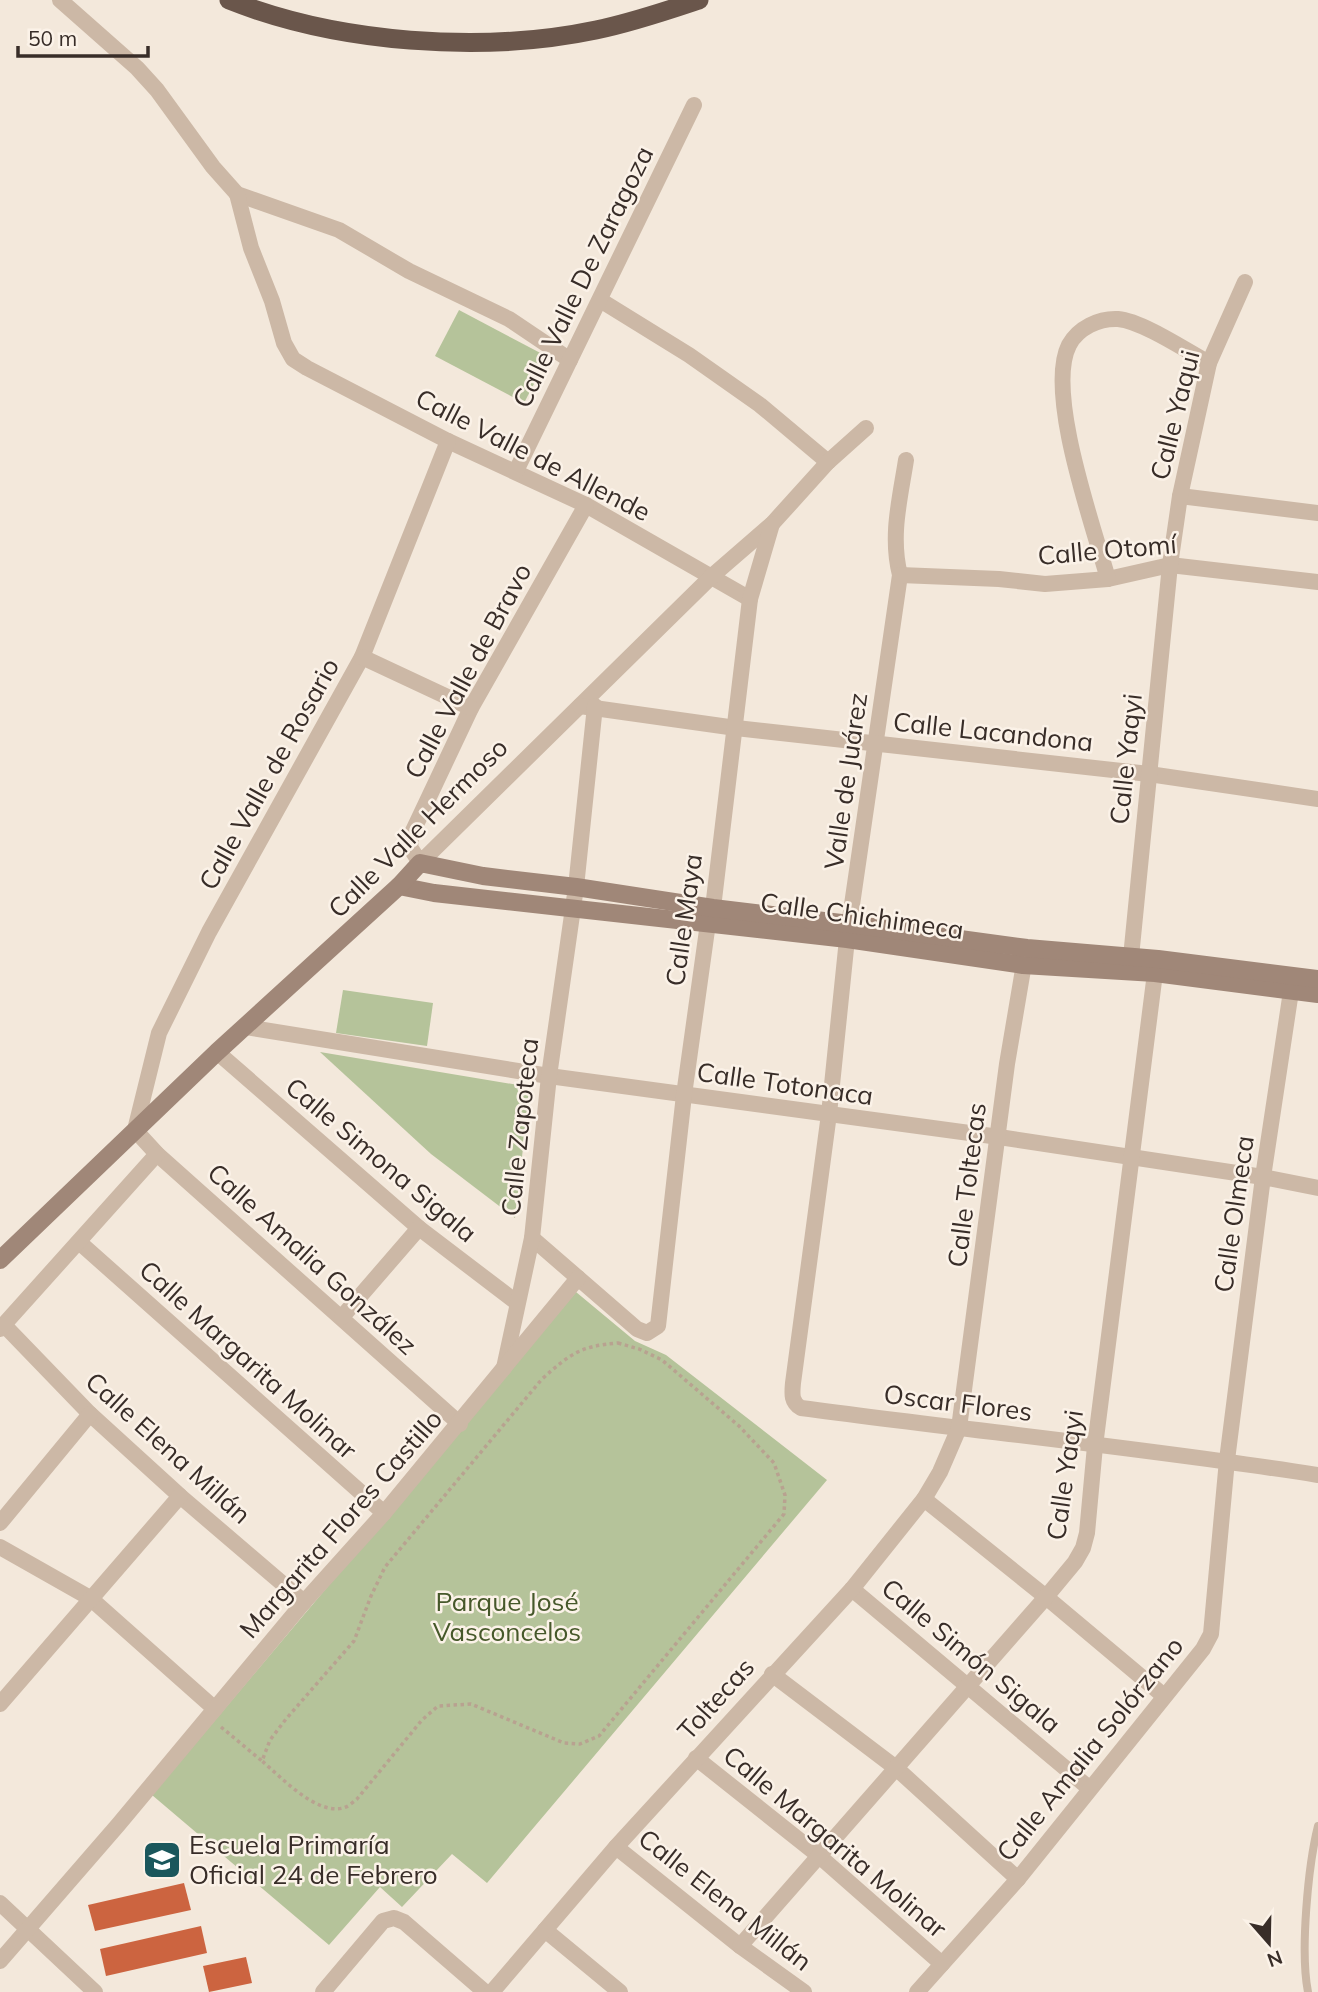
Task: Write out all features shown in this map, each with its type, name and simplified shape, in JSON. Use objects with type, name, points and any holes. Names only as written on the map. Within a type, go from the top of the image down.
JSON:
[{"type":"highway","points":[[229,0],[265,14],[363,34],[443,42],[527,40],[596,30],[699,0]]},
{"type":"main road","name":"Calle Valle Hermoso","points":[[0,1260],[216,1052],[399,887],[420,863]]},
{"type":"main road","name":"Calle Chichimeca","points":[[420,863],[482,876],[576,887],[710,915]]},
{"type":"main road","name":"Calle Chichimeca","points":[[399,887],[572,909],[710,915],[1155,973],[1292,983],[1318,979]]},
{"type":"main road","name":"Calle Chichimeca","points":[[1025,957],[1131,957],[1292,983],[1318,994]]},
{"type":"street","points":[[60,0],[150,82],[213,167],[237,194],[339,230],[409,271],[509,319],[570,360]]},
{"type":"street","name":"Calle Valle De Zaragoza","points":[[516,471],[694,105]]},
{"type":"street","name":"Calle Valle de Allende","points":[[237,194],[251,248],[272,301],[284,343],[293,359],[307,369],[449,441],[586,505],[750,598]]},
{"type":"street","name":"Calle Yaqui","points":[[1170,565],[1180,496],[1209,363],[1245,282]]},
{"type":"street","points":[[600,300],[690,355],[760,405],[828,462]]},
{"type":"street","points":[[1108,579],[1071,444],[1063,393],[1064,366],[1069,345],[1080,331],[1098,321],[1119,319],[1137,324],[1209,363]]},
{"type":"street","name":"Calle Valle Hermoso","points":[[420,863],[587,706],[712,576],[772,524],[828,462],[866,428]]},
{"type":"street","name":"Calle Valle de Rosario","points":[[135,1129],[159,1033],[209,932],[362,657],[449,441]]},
{"type":"street","name":"Valle de Juárez","points":[[801,1408],[795,1404],[793,1398],[793,1383],[829,1114],[849,931],[900,575],[895,557],[894,533],[906,460]]},
{"type":"street","points":[[1180,496],[1318,513]]},
{"type":"street","name":"Calle Valle de Bravo","points":[[420,863],[411,847],[412,833],[471,708],[586,505]]},
{"type":"street","name":"Calle Maya","points":[[578,1278],[637,1329],[647,1333],[659,1326],[684,1095],[736,727],[750,598],[772,524]]},
{"type":"street","name":"Calle Otomí","points":[[900,575],[999,579],[1045,584],[1108,579],[1170,565],[1318,582]]},
{"type":"street","name":"Calle Yaqyi","points":[[1131,957],[1170,565]]},
{"type":"street","points":[[362,657],[471,708]]},
{"type":"street","name":"Calle Lacandona","points":[[587,706],[875,744],[1149,774],[1318,799]]},
{"type":"street","name":"Calle Zapoteca","points":[[503,1370],[532,1238],[549,1076],[576,887],[587,706]]},
{"type":"street","name":"Calle Toltecas","points":[[959,1428],[1007,1064],[1025,957]]},
{"type":"street","name":"Calle Yaqyi","points":[[740,1946],[1046,1597],[1083,1548],[1087,1533],[1095,1446],[1155,973]]},
{"type":"street","name":"Calle Olmeca","points":[[1227,1460],[1263,1177],[1292,983]]},
{"type":"street","name":"Calle Totonaca","points":[[246,1027],[549,1076],[999,1137],[1263,1177],[1318,1188]]},
{"type":"street","name":"Calle Simona Sigala","points":[[216,1052],[419,1228],[516,1303]]},
{"type":"street","name":"Calle Amalia González","points":[[135,1129],[156,1154],[460,1424]]},
{"type":"street","points":[[2,1327],[156,1154]]},
{"type":"street","points":[[342,1317],[419,1228]]},
{"type":"street","points":[[532,1238],[578,1278]]},
{"type":"street","name":"Calle Margarita Molinar","points":[[79,1242],[384,1513]]},
{"type":"street","name":"Margarita Flores Castillo","points":[[0,1961],[304,1602],[460,1424],[578,1278]]},
{"type":"street","name":"Calle Elena Millán","points":[[2,1327],[90,1414],[180,1496],[304,1602]]},
{"type":"street","name":"Oscar Flores","points":[[801,1408],[1227,1460],[1318,1475]]},
{"type":"street","points":[[0,1523],[90,1414]]},
{"type":"street","name":"Toltecas","points":[[492,1992],[616,1847],[852,1589],[924,1500],[940,1472],[959,1428]]},
{"type":"street","name":"Calle Amalia Solórzano","points":[[917,1992],[1018,1879],[1203,1649],[1211,1634],[1227,1460]]},
{"type":"street","points":[[0,1704],[180,1496]]},
{"type":"street","points":[[924,1500],[1164,1696]]},
{"type":"street","points":[[0,1547],[90,1598],[212,1713]]},
{"type":"street","name":"Calle Simón Sigala","points":[[852,1589],[970,1685],[1089,1788]]},
{"type":"street","points":[[772,1674],[896,1768],[1018,1879]]},
{"type":"street","name":"Calle Margarita Molinar","points":[[696,1758],[818,1856],[942,1964]]},
{"type":"street","name":"Calle Elena Millán","points":[[616,1847],[740,1946],[804,1992]]},
{"type":"street","points":[[0,1903],[95,1992]]},
{"type":"street","points":[[323,1992],[383,1921],[394,1919],[404,1922],[485,1992]]},
{"type":"street","points":[[545,1930],[620,1992]]},
{"type":"lane","points":[[1308,1992],[1307,1913],[1318,1826]]},
{"type":"path","points":[[212,1713],[262,1761],[299,1793],[328,1809],[344,1808],[357,1799],[422,1720],[438,1706],[471,1704],[564,1743],[580,1744],[599,1737],[784,1514],[785,1495],[774,1463],[739,1426],[662,1360],[618,1343],[591,1345],[565,1357],[542,1379],[385,1567],[354,1641],[286,1719],[270,1740],[262,1761]]},
{"type":"green space","points":[[459,310],[548,357],[524,403],[435,356]]},
{"type":"green space","points":[[343,990],[433,1003],[427,1046],[336,1033]]},
{"type":"green space","points":[[320,1052],[530,1087],[515,1218],[431,1154]]},
{"type":"green space","name":"Parque José Vasconcelos","points":[[576,1292],[635,1341],[666,1355],[827,1480],[487,1883],[452,1854],[402,1907],[380,1887],[329,1945],[152,1795]]},
{"type":"building","points":[[184,1883],[191,1910],[95,1931],[88,1905]]},
{"type":"building","points":[[201,1926],[207,1953],[106,1976],[100,1949]]},
{"type":"building","points":[[246,1957],[252,1983],[209,1992],[203,1966]]},
{"type":"place","name":"Escuela Primaría Oficial 24 de Febrero","points":[[162,1860]]}]
